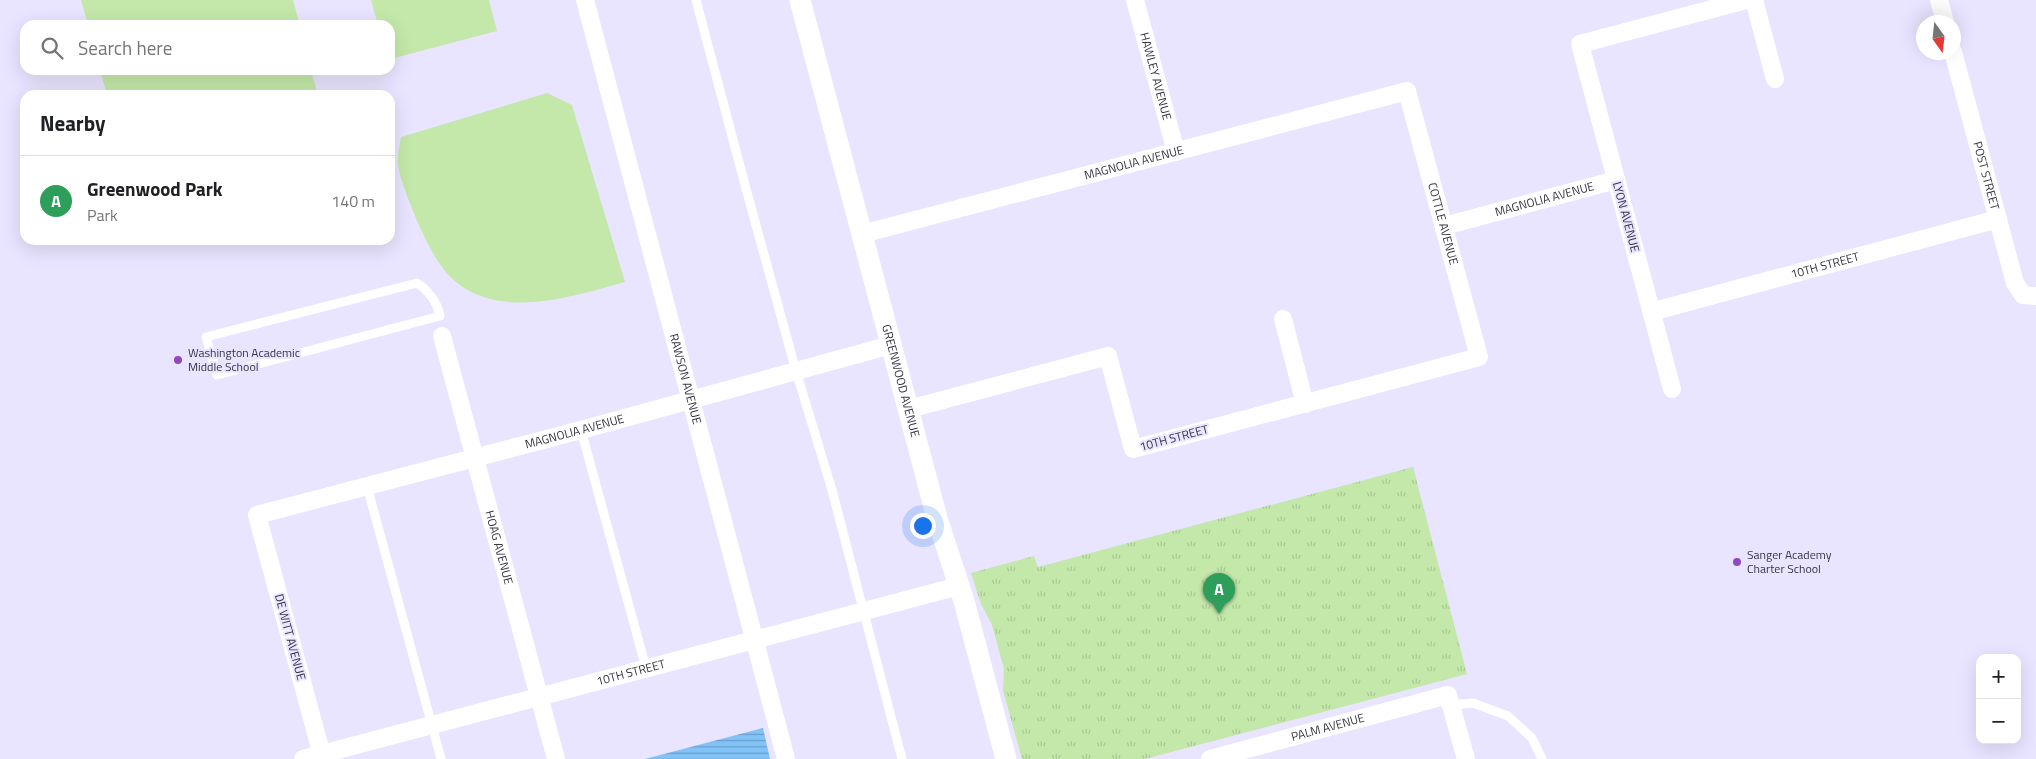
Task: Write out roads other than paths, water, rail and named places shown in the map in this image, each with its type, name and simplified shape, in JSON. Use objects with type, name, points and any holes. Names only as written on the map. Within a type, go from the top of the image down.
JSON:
[{"type":"street","name":"RAWSON AVENUE","points":[[585,0],[786,759]]},
{"type":"street","name":"GREENWOOD AVENUE","points":[[800,0],[940,527],[959,586],[1006,759]]},
{"type":"street","name":"HAWLEY AVENUE","points":[[1135,0],[1176,152]]},
{"type":"street","name":"LYON AVENUE","points":[[1672,389],[1580,44],[1746,0]]},
{"type":"street","points":[[1754,0],[1775,79]]},
{"type":"street","points":[[1939,0],[1943,15]]},
{"type":"street","name":"POST STREET","points":[[1956,60],[2015,282],[2029,296]]},
{"type":"street","name":"MAGNOLIA AVENUE","points":[[862,234],[1407,91]]},
{"type":"street","name":"COTTLE AVENUE","points":[[1407,91],[1479,357]]},
{"type":"street","name":"MAGNOLIA AVENUE","points":[[1444,226],[1616,180]]},
{"type":"street","name":"10TH STREET","points":[[1651,312],[1998,219]]},
{"type":"street","points":[[1283,320],[1306,404]]},
{"type":"street","name":"HOAG AVENUE","points":[[442,336],[556,759]]},
{"type":"street","name":"MAGNOLIA AVENUE","points":[[257,514],[582,430],[891,345]]},
{"type":"street","name":"10TH STREET","points":[[909,409],[1108,356],[1133,449],[1479,357]]},
{"type":"street","name":"DE WITT AVENUE","points":[[257,514],[322,757]]},
{"type":"street","name":"10TH STREET","points":[[303,759],[322,757],[540,696],[959,586]]},
{"type":"street","points":[[1450,700],[1466,759]]},
{"type":"street","name":"PALM AVENUE","points":[[1210,759],[1450,700]]},
{"type":"lane","points":[[696,0],[796,371],[832,490],[902,759]]},
{"type":"lane","points":[[440,316],[217,375],[206,337],[417,283],[426,289],[437,306],[440,316],[442,336]]},
{"type":"lane","points":[[582,430],[646,668]]},
{"type":"lane","points":[[367,486],[441,759]]},
{"type":"lane","points":[[1450,700],[1474,703],[1508,716],[1532,738],[1542,759]]},
{"type":"water","points":[[763,728],[770,759],[645,759]]},
{"type":"place","name":"Washington Academic Middle School","points":[[178,360]]},
{"type":"place","name":"Sanger Academy Charter School","points":[[1737,562]]},
{"type":"place","name":"Greenwood Park","points":[[1219,614]]}]
